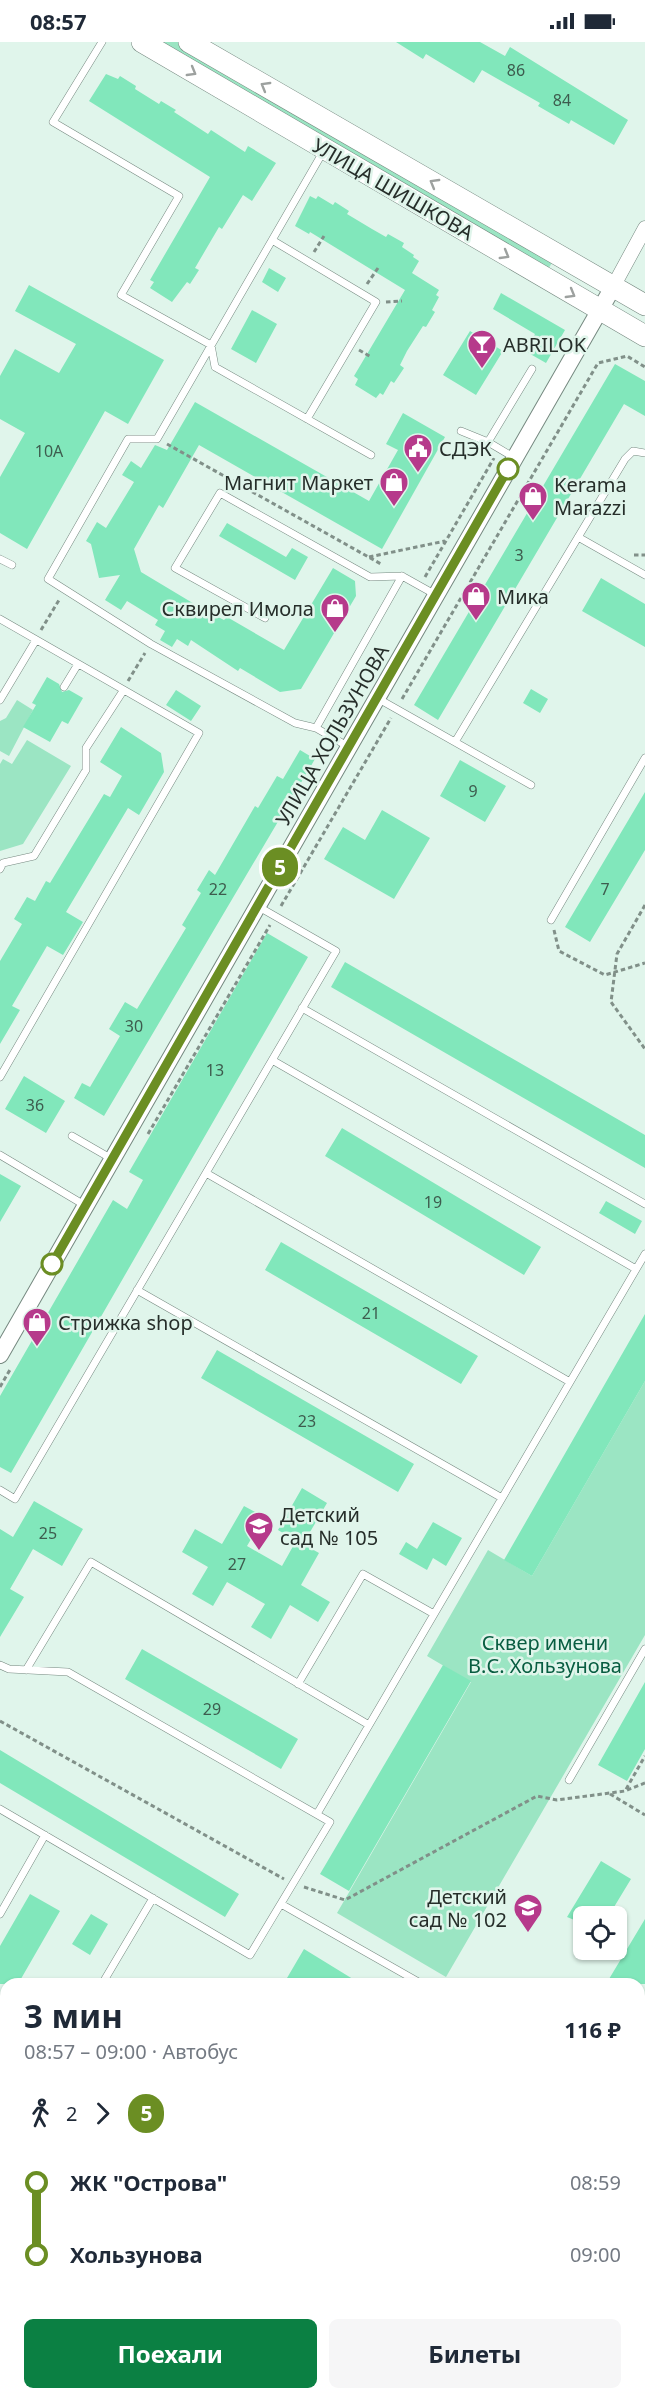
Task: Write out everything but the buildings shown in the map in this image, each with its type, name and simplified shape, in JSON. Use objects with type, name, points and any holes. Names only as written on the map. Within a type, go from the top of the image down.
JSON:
[{"type":"main road","name":"УЛИЦА ШИШКОВА","points":[[142,42],[645,336]]},
{"type":"main road","name":"УЛИЦА ШИШКОВА","points":[[189,42],[645,306]]},
{"type":"street","name":"УЛИЦА ХОЛЬЗУНОВА","points":[[6,1361],[86,1206],[645,228]]},
{"type":"lane","points":[[102,42],[53,122],[179,196],[121,295],[211,345]]},
{"type":"lane","points":[[324,149],[157,439],[128,440],[48,579],[151,644],[295,723],[316,728],[349,747]]},
{"type":"lane","points":[[272,240],[376,302],[307,419]]},
{"type":"lane","points":[[211,345],[215,367],[371,455]]},
{"type":"lane","points":[[489,442],[532,369]]},
{"type":"lane","points":[[461,431],[489,442],[514,458]]},
{"type":"lane","points":[[455,742],[625,459],[633,451],[645,453]]},
{"type":"lane","points":[[265,618],[175,568],[220,493],[370,577],[402,576],[436,596]]},
{"type":"lane","points":[[578,537],[645,575]]},
{"type":"lane","points":[[0,559],[12,566]]},
{"type":"lane","points":[[316,728],[402,576]]},
{"type":"lane","points":[[0,619],[199,733],[0,1077]]},
{"type":"lane","points":[[0,700],[36,640]]},
{"type":"lane","points":[[64,687],[78,664]]},
{"type":"lane","points":[[0,869],[3,863],[34,856],[86,770],[86,748],[123,691]]},
{"type":"lane","points":[[377,698],[531,785]]},
{"type":"lane","points":[[551,920],[645,758]]},
{"type":"lane","points":[[0,1490],[15,1499],[336,951],[258,906]]},
{"type":"lane","points":[[302,1008],[645,1204]]},
{"type":"lane","points":[[272,1060],[636,1269]]},
{"type":"lane","points":[[72,1136],[112,1160]]},
{"type":"lane","points":[[0,1155],[86,1206]]},
{"type":"lane","points":[[206,1173],[570,1382]]},
{"type":"lane","points":[[317,1814],[645,1254]]},
{"type":"lane","points":[[138,1290],[502,1498]]},
{"type":"lane","points":[[26,1670],[91,1562],[369,1725]]},
{"type":"lane","points":[[298,1684],[363,1574],[434,1614]]},
{"type":"lane","points":[[569,1780],[645,1649]]},
{"type":"lane","points":[[0,1665],[9,1669],[68,1672],[330,1822],[250,1955],[0,1809]]},
{"type":"lane","points":[[0,1914],[45,1835]]},
{"type":"lane","points":[[106,1978],[153,1898]]},
{"type":"lane","points":[[281,1904],[412,1978]]},
{"type":"path","points":[[308,261],[324,236]]},
{"type":"path","points":[[361,293],[378,268]]},
{"type":"path","points":[[144,1141],[598,363],[627,356],[645,367]]},
{"type":"path","points":[[157,439],[402,576]]},
{"type":"path","points":[[420,586],[499,449]]},
{"type":"path","points":[[368,557],[446,541],[482,562]]},
{"type":"path","points":[[36,640],[66,590]]},
{"type":"path","points":[[123,691],[151,644]]},
{"type":"path","points":[[645,904],[617,954],[611,1002],[645,1049]]},
{"type":"path","points":[[551,920],[559,951],[605,975],[645,963]]},
{"type":"path","points":[[0,1387],[6,1361]]},
{"type":"path","points":[[0,1721],[292,1884],[345,1900],[537,1796],[557,1800],[625,1791],[645,1783]]},
{"type":"path","points":[[625,1791],[645,1756]]},
{"type":"path","points":[[608,1793],[645,1815]]},
{"type":"green space","points":[[142,42],[189,42],[557,255],[543,277]]},
{"type":"green space","points":[[17,700],[33,710],[9,756],[0,751],[0,721],[6,718]]},
{"type":"green space","points":[[27,740],[71,766],[23,844],[0,851],[0,764],[3,759],[12,764]]},
{"type":"green space","name":"Сквер имени В.С. Хользунова","points":[[645,1381],[645,1635],[446,1977],[337,1913],[471,1682],[427,1656],[488,1550],[532,1576]]},
{"type":"bus line","name":"5","points":[[52,1264],[508,469]]},
{"type":"place","name":"ABRILOK","points":[[482,370]]},
{"type":"place","name":"СДЭК","points":[[418,474]]},
{"type":"place","name":"Магнит Маркет","points":[[394,508]]},
{"type":"place","name":"Kerama Marazzi","points":[[533,522]]},
{"type":"place","name":"Мика","points":[[476,622]]},
{"type":"place","name":"Сквирел Имола","points":[[335,634]]},
{"type":"place","name":"Стрижка shop","points":[[37,1348]]},
{"type":"place","name":"Детский сад № 105","points":[[259,1552]]},
{"type":"place","name":"Детский сад № 102","points":[[528,1934]]}]
